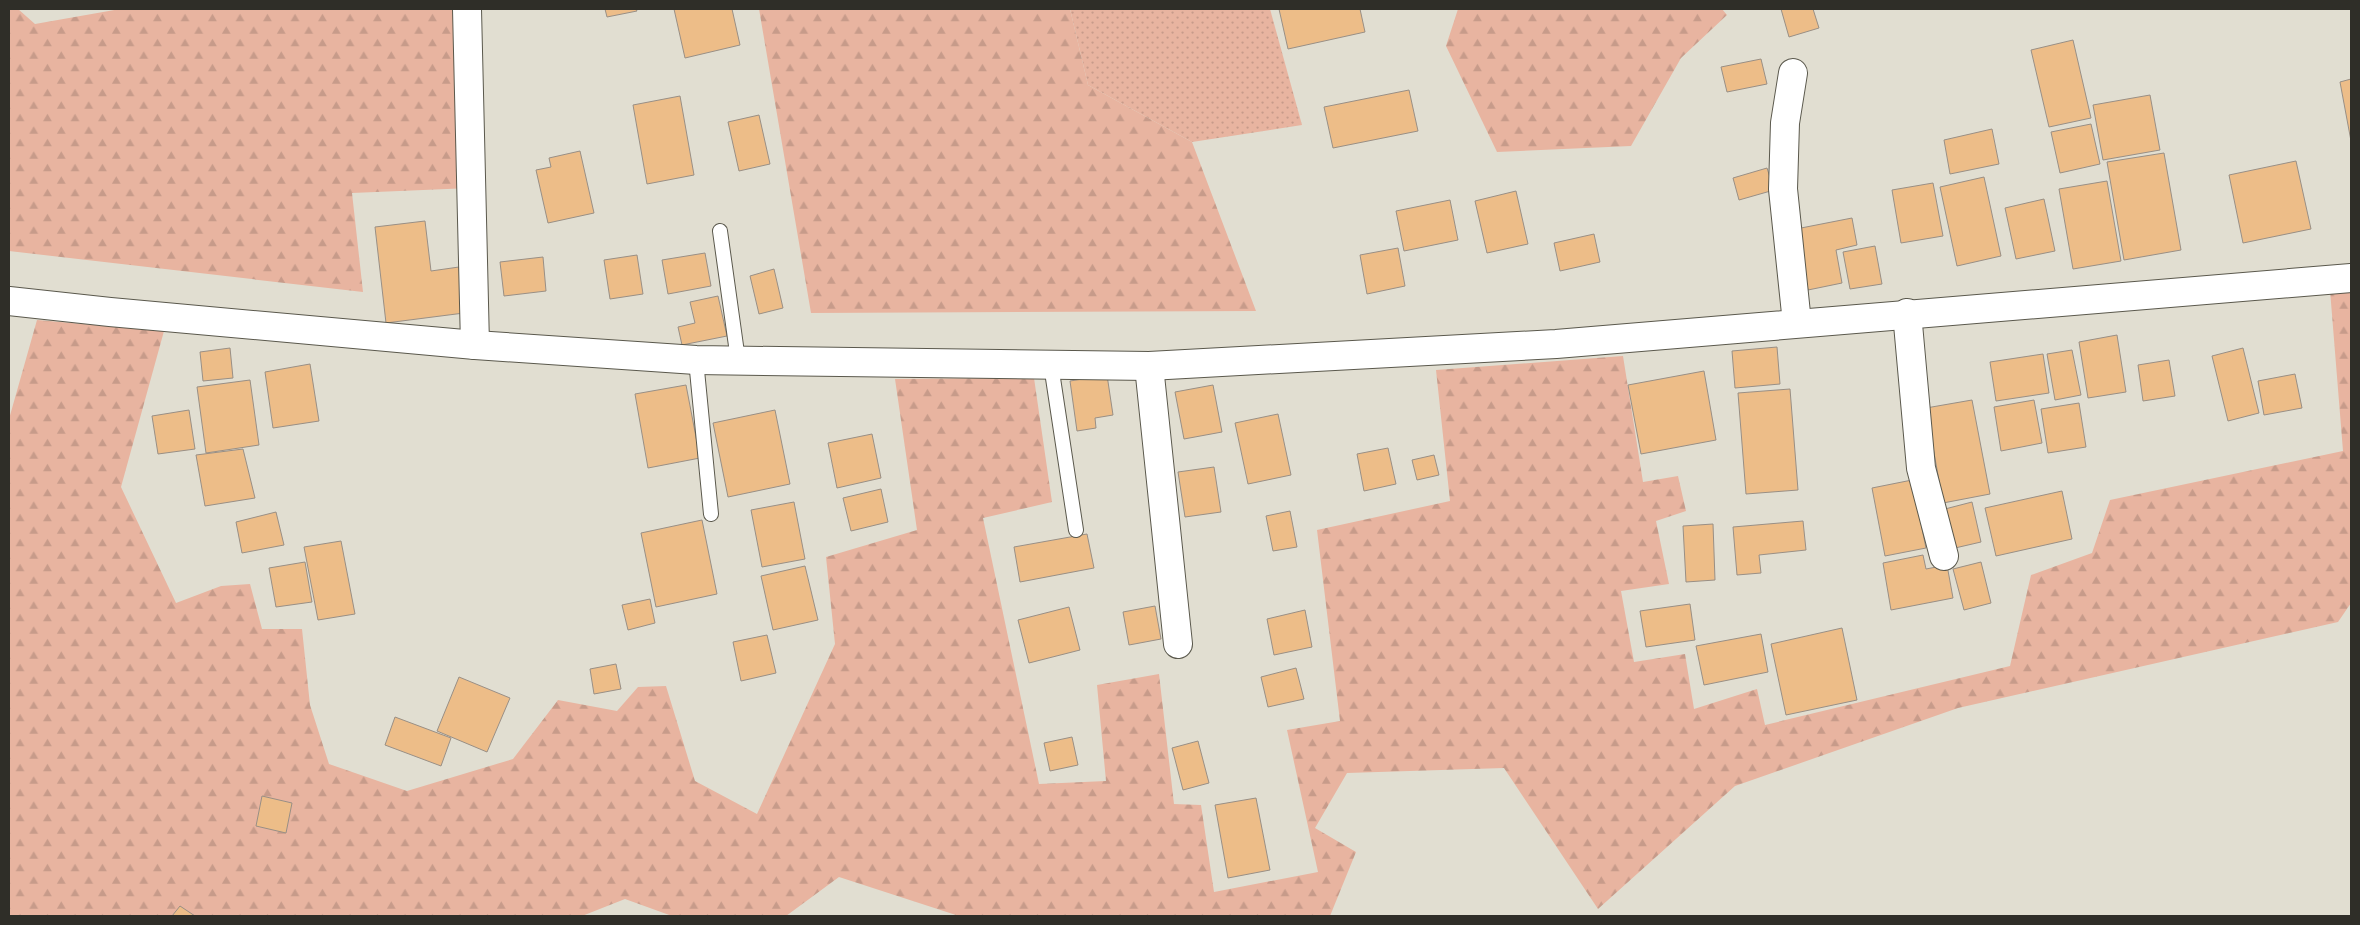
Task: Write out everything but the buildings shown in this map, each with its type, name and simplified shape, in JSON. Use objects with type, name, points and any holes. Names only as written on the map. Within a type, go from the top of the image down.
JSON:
[{"type":"street","points":[[467,9],[475,345]]},
{"type":"street","points":[[1793,73],[1785,124],[1783,189],[1797,323]]},
{"type":"street","points":[[9,301],[120,313],[475,345],[696,360],[1149,366],[1556,344],[1907,313],[2351,278]]},
{"type":"street","points":[[1907,313],[1921,468],[1944,556]]},
{"type":"street","points":[[1149,366],[1178,644]]},
{"type":"lane","points":[[720,231],[738,360]]},
{"type":"lane","points":[[696,360],[711,514]]},
{"type":"lane","points":[[1051,365],[1076,530]]},
{"type":"green space","points":[[9,9],[18,9],[35,24],[120,9],[455,9],[471,188],[352,193],[363,292],[9,251]]},
{"type":"green space","points":[[759,9],[1070,9],[1088,85],[1192,142],[1256,311],[811,313]]},
{"type":"green space","points":[[1070,9],[1270,9],[1302,125],[1192,142],[1088,85]]},
{"type":"green space","points":[[1458,9],[1722,9],[1727,15],[1681,58],[1631,146],[1497,152],[1446,46]]},
{"type":"green space","points":[[2351,287],[2351,603],[2338,622],[1958,708],[1735,786],[1598,909],[1504,768],[1347,773],[1315,828],[1356,852],[1330,916],[959,916],[839,877],[786,916],[672,916],[625,899],[582,916],[9,916],[9,419],[37,320],[164,331],[121,487],[176,603],[221,586],[250,584],[262,629],[302,629],[310,705],[329,764],[407,791],[513,759],[558,700],[617,711],[638,687],[666,686],[695,781],[757,814],[835,644],[826,557],[917,530],[895,379],[1034,378],[1052,502],[983,518],[1039,784],[1106,781],[1097,685],[1159,674],[1174,804],[1201,805],[1214,892],[1318,872],[1287,730],[1340,721],[1317,530],[1450,501],[1436,370],[1623,356],[1643,482],[1678,476],[1686,511],[1656,521],[1669,584],[1621,591],[1634,662],[1685,654],[1694,709],[1757,689],[1765,725],[2010,666],[2031,575],[2092,553],[2110,500],[2343,451],[2330,290]]}]
